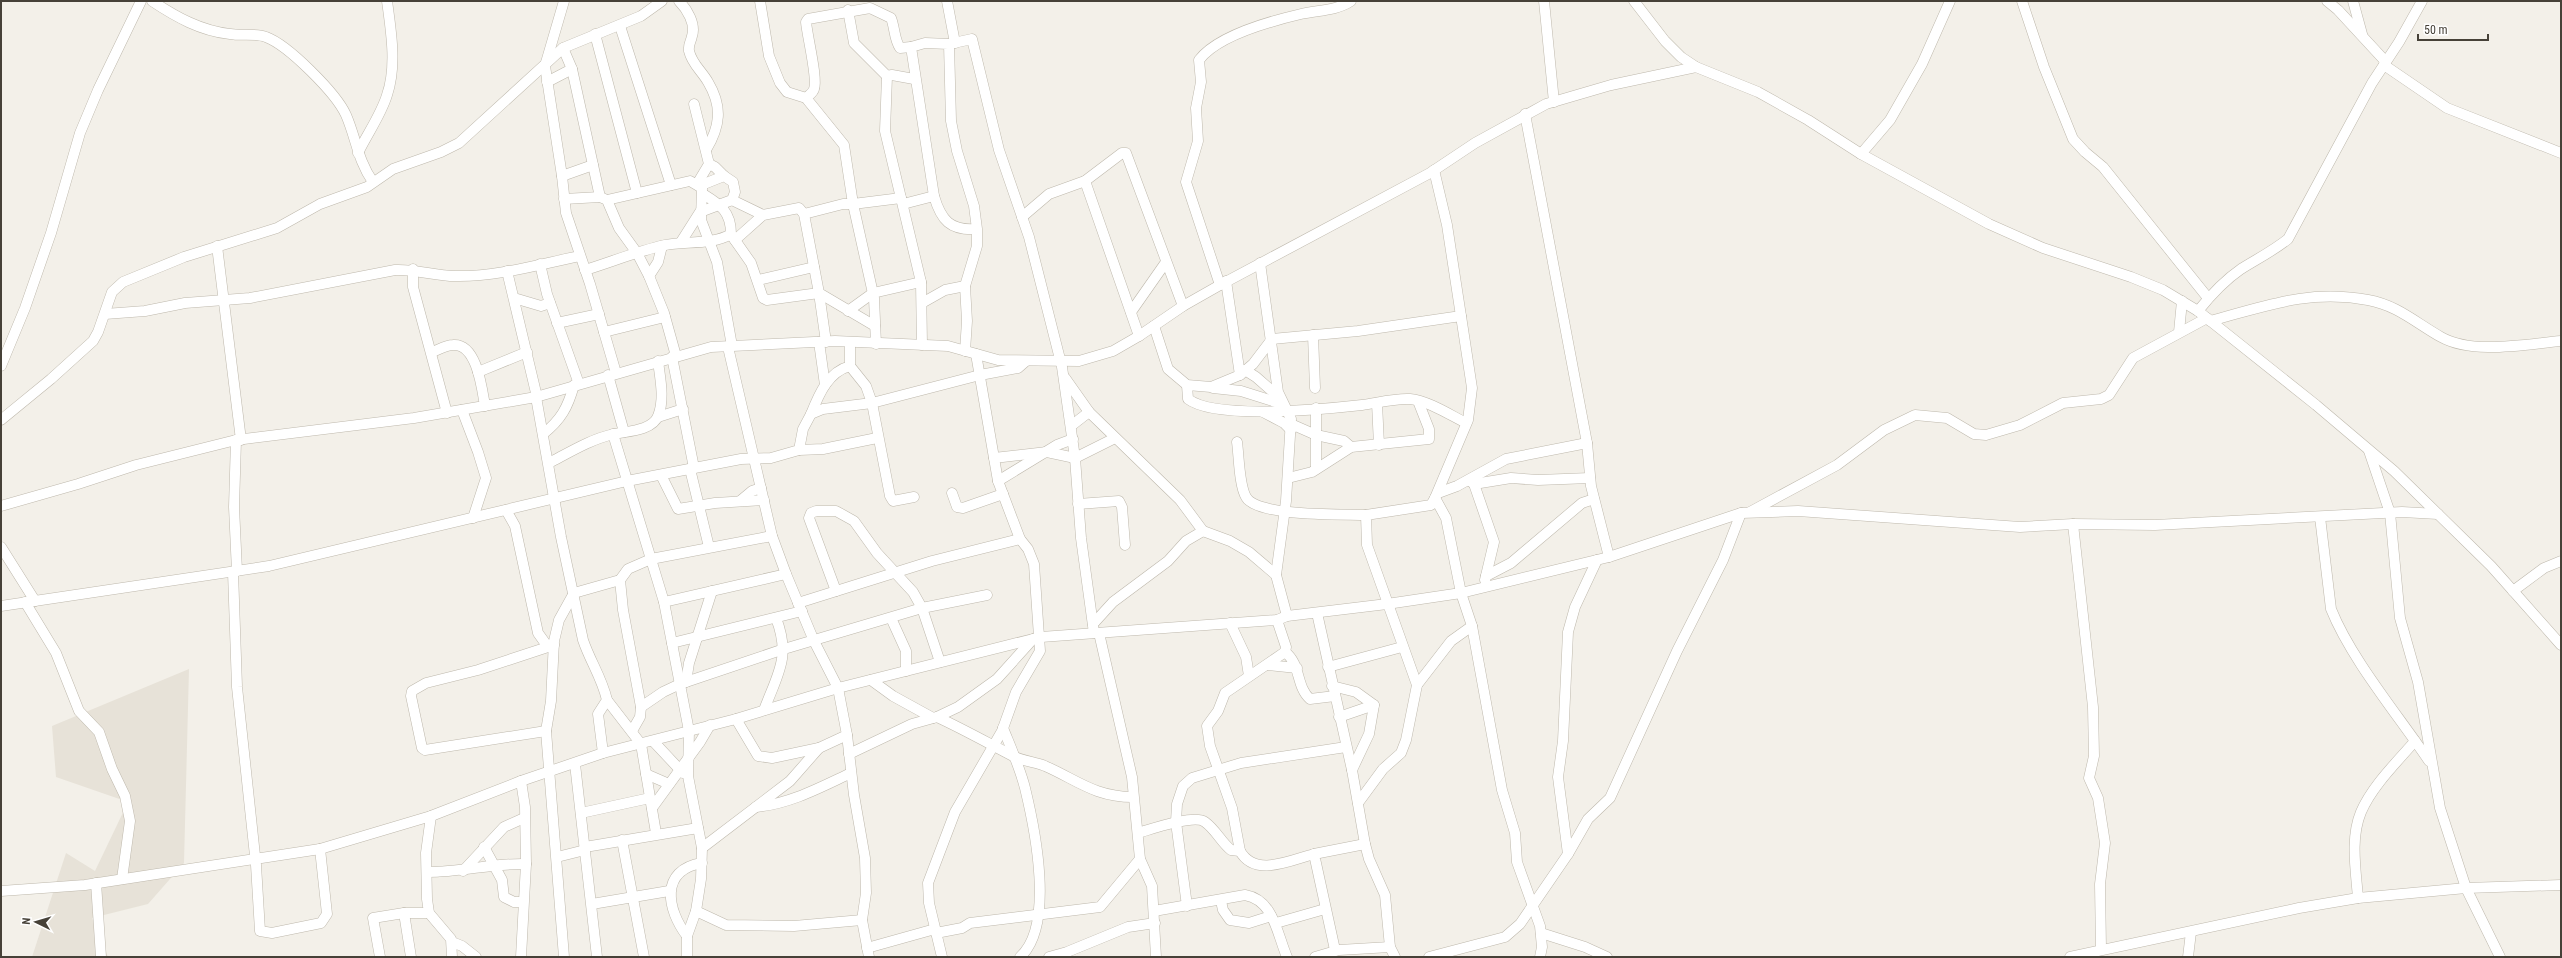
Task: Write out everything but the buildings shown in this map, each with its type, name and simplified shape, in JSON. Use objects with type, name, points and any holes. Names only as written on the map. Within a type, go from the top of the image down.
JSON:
[{"type":"street","points":[[1,366],[25,308],[51,233],[80,133],[98,90],[141,1]]},
{"type":"street","points":[[152,1],[191,24],[205,29],[230,34],[264,36],[288,50],[330,92],[345,113],[358,153],[365,170],[373,182]]},
{"type":"street","points":[[358,153],[390,87],[392,72],[391,39],[387,1]]},
{"type":"street","points":[[564,1],[545,66],[547,82],[562,176],[566,213],[604,332],[624,432]]},
{"type":"street","points":[[1,420],[52,379],[92,341],[105,314],[112,292],[123,282],[184,256],[277,228],[320,204],[347,196],[393,169],[427,157],[459,143],[563,48],[595,34],[620,26],[641,16],[662,1]]},
{"type":"street","points":[[679,1],[687,8],[693,30],[689,44],[689,51],[695,66],[708,82],[719,119],[716,133],[706,150]]},
{"type":"street","points":[[760,1],[766,42],[780,83],[787,92],[806,98],[844,145],[853,204],[873,293],[876,344]]},
{"type":"street","points":[[946,1],[952,43],[951,121],[957,151],[974,206],[977,229],[977,246],[965,286],[967,321],[965,351]]},
{"type":"street","points":[[1242,373],[1223,283],[1186,182],[1198,141],[1196,108],[1201,82],[1199,60],[1213,45],[1246,32],[1302,14],[1345,5],[1351,1]]},
{"type":"street","points":[[1544,1],[1554,102]]},
{"type":"street","points":[[1634,1],[1665,41],[1681,57],[1696,67],[1758,92],[1808,120],[1861,154],[1990,224],[2043,248],[2131,276],[2163,290],[2198,311],[2316,405],[2438,514],[2491,566],[2561,645]]},
{"type":"street","points":[[1861,154],[1890,120],[1922,64],[1950,1]]},
{"type":"street","points":[[2022,1],[2044,67],[2074,139],[2085,152],[2104,167],[2208,298]]},
{"type":"street","points":[[2327,1],[2363,36],[2385,64],[2447,108],[2561,153]]},
{"type":"street","points":[[2353,1],[2363,36]]},
{"type":"street","points":[[2198,311],[2208,298],[2240,270],[2274,250],[2288,239],[2385,64],[2422,1]]},
{"type":"street","points":[[806,98],[812,93],[815,84],[806,22],[813,17],[848,10],[870,8],[881,11],[891,18],[896,42],[900,48],[925,43],[952,43],[972,39],[999,150],[1022,217],[1063,376],[1072,426],[1078,504],[1095,630],[1127,754],[1138,833],[1140,859],[1152,886],[1156,957]]},
{"type":"street","points":[[848,10],[854,43],[887,76],[885,131],[920,282],[922,303],[922,345]]},
{"type":"street","points":[[620,26],[672,184]]},
{"type":"street","points":[[595,34],[638,193]]},
{"type":"street","points":[[911,47],[914,79],[934,196],[940,215],[951,225],[964,230],[977,229]]},
{"type":"street","points":[[563,48],[572,69],[593,165],[604,199],[620,228],[637,253],[649,276],[665,317],[674,356],[699,507],[709,547]]},
{"type":"street","points":[[1,506],[78,484],[136,465],[238,440],[447,413],[536,397],[674,356],[711,347],[822,342],[922,345],[948,346],[998,360],[1060,363],[1079,361],[1113,351],[1139,336],[1183,306],[1434,170],[1475,143],[1525,114],[1554,102],[1611,85],[1696,67]]},
{"type":"street","points":[[547,82],[572,69]]},
{"type":"street","points":[[887,76],[892,75],[914,79]]},
{"type":"street","points":[[694,104],[709,164],[700,188],[700,212],[717,262],[730,346],[772,536],[814,642],[838,688],[847,735],[851,773],[865,858],[866,893],[862,920],[868,953],[936,931],[962,928],[970,923],[1039,914],[1062,913],[1100,907],[1140,859]]},
{"type":"street","points":[[1525,114],[1587,443],[1590,478],[1609,557]]},
{"type":"street","points":[[1022,217],[1049,194],[1085,181],[1122,153],[1126,153],[1183,306]]},
{"type":"street","points":[[709,164],[716,167],[724,176],[733,182],[735,192],[732,200]]},
{"type":"street","points":[[562,176],[593,165]]},
{"type":"street","points":[[1237,442],[1246,498],[1285,513],[1366,515],[1430,504],[1437,496],[1466,423],[1472,388],[1447,225],[1434,170]]},
{"type":"street","points":[[700,188],[724,176]]},
{"type":"street","points":[[564,200],[604,199],[690,181],[721,204],[729,215],[733,237],[751,263],[763,298],[767,300],[819,293],[875,326]]},
{"type":"street","points":[[1085,181],[1139,336]]},
{"type":"street","points":[[804,214],[843,204],[902,201],[934,196]]},
{"type":"street","points":[[681,242],[700,212],[732,200],[763,215]]},
{"type":"street","points":[[585,270],[662,246],[681,242],[733,237],[763,215],[799,208],[804,214],[819,293],[825,385]]},
{"type":"street","points":[[217,246],[238,440],[234,507],[237,687],[255,859],[260,931],[272,934],[322,923],[327,914],[320,849]]},
{"type":"street","points":[[649,276],[658,262],[662,246]]},
{"type":"street","points":[[105,314],[145,311],[186,303],[250,298],[384,272],[413,269],[456,276],[507,271],[580,256]]},
{"type":"street","points":[[1131,312],[1166,262]]},
{"type":"street","points":[[1260,263],[1283,404]]},
{"type":"street","points":[[540,264],[550,303],[576,385],[568,407],[555,424],[543,434]]},
{"type":"street","points":[[758,280],[814,267]]},
{"type":"street","points":[[413,269],[414,288],[447,413]]},
{"type":"street","points":[[507,271],[527,352],[583,640],[588,656],[602,681],[607,700],[641,744],[656,833]]},
{"type":"street","points":[[848,311],[873,293],[920,282]]},
{"type":"street","points":[[922,303],[944,290],[965,286]]},
{"type":"street","points":[[1,891],[96,883],[320,849],[431,816],[521,781],[575,764],[603,753],[736,719],[838,688],[1037,638],[1095,630],[1277,620],[1286,616],[1387,604],[1461,593],[1483,586],[1609,557],[1745,513],[1837,465],[1884,430],[1915,415],[1947,418],[1974,434],[1986,435],[2020,425],[2063,403],[2101,399],[2109,395],[2133,358],[2179,332],[2208,319],[2316,295],[2382,303],[2396,307],[2442,338],[2453,342],[2494,347],[2561,341]]},
{"type":"street","points":[[514,298],[541,306],[550,303]]},
{"type":"street","points":[[2179,332],[2182,301]]},
{"type":"street","points":[[557,323],[599,314]]},
{"type":"street","points":[[1211,387],[1242,373],[1272,339],[1460,316]]},
{"type":"street","points":[[604,332],[665,317]]},
{"type":"street","points":[[1154,326],[1168,369],[1187,385],[1241,391],[1283,404],[1316,408],[1410,399],[1418,401],[1466,423]]},
{"type":"street","points":[[1313,335],[1315,388]]},
{"type":"street","points":[[850,343],[850,366],[866,386],[872,403],[877,438],[890,496],[893,501],[914,497]]},
{"type":"street","points":[[432,352],[453,345],[464,348],[475,364],[478,372],[485,406]]},
{"type":"street","points":[[478,372],[527,352]]},
{"type":"street","points":[[942,957],[929,903],[928,883],[954,812],[1003,728],[1016,692],[1040,651],[1037,638],[1034,564],[1028,549],[1020,539],[998,481],[976,354]]},
{"type":"street","points":[[658,361],[661,396],[658,417]]},
{"type":"street","points":[[811,414],[823,408],[872,403],[980,375],[1018,368],[1026,361]]},
{"type":"street","points":[[799,450],[803,429],[820,391],[834,375],[850,366]]},
{"type":"street","points":[[1242,373],[1256,377],[1283,404],[1290,414],[1291,427],[1285,513],[1276,575],[1286,616]]},
{"type":"street","points":[[1063,376],[1089,412],[1180,500],[1203,531],[1230,541],[1249,552],[1276,575]]},
{"type":"street","points":[[1187,385],[1188,399],[1194,404],[1227,411],[1263,412],[1283,404]]},
{"type":"street","points":[[1288,478],[1316,469],[1351,447],[1429,439],[1429,429],[1418,401]]},
{"type":"street","points":[[1377,403],[1380,445]]},
{"type":"street","points":[[1316,408],[1316,469]]},
{"type":"street","points":[[549,463],[585,443],[613,434],[637,430],[651,424],[658,417],[683,409]]},
{"type":"street","points":[[462,410],[486,478],[473,518]]},
{"type":"street","points":[[1072,426],[1089,412]]},
{"type":"street","points":[[1263,412],[1291,427],[1344,441],[1351,447]]},
{"type":"street","points":[[613,434],[664,602],[672,643],[683,683],[689,731],[688,776],[702,848],[702,863],[696,912],[687,936],[686,957]]},
{"type":"street","points":[[1,606],[269,566],[627,481],[754,457],[771,458],[799,450],[823,449],[877,438]]},
{"type":"street","points":[[994,458],[1047,452],[1075,458],[1115,438]]},
{"type":"street","points":[[998,481],[1047,452],[1073,439]]},
{"type":"street","points":[[1437,496],[1471,482],[1513,457],[1587,443]]},
{"type":"street","points":[[2368,450],[2390,513],[2400,618],[2418,682],[2431,764],[2440,808],[2466,888],[2500,957]]},
{"type":"street","points":[[661,475],[678,509],[740,501],[764,500]]},
{"type":"street","points":[[1471,482],[1511,478],[1538,480],[1590,478]]},
{"type":"street","points":[[1471,482],[1494,542],[1483,586]]},
{"type":"street","points":[[740,501],[752,491],[761,488]]},
{"type":"street","points":[[952,493],[957,508],[963,508],[1003,494]]},
{"type":"street","points":[[1437,496],[1446,518],[1461,593],[1472,626],[1502,790],[1515,833],[1517,862],[1533,905],[1541,933],[1540,957]]},
{"type":"street","points":[[1486,576],[1511,563],[1582,503],[1594,499]]},
{"type":"street","points":[[1078,504],[1119,501],[1122,507],[1125,545]]},
{"type":"street","points":[[506,510],[515,526],[538,633],[551,646]]},
{"type":"street","points":[[836,591],[809,518],[811,513],[816,511],[836,511],[854,521],[877,553],[913,592],[922,608],[940,662]]},
{"type":"street","points":[[1745,513],[1806,511],[2020,527],[2073,524],[2155,525],[2390,513],[2438,514]]},
{"type":"street","points":[[1429,957],[1505,936],[1520,924],[1568,854],[1588,819],[1610,798],[1670,664],[1723,560],[1745,513]]},
{"type":"street","points":[[1366,515],[1367,545],[1377,567],[1387,604],[1417,685]]},
{"type":"street","points":[[2320,517],[2331,609],[2362,662],[2431,764]]},
{"type":"street","points":[[2073,524],[2093,707],[2094,756],[2089,778],[2098,798],[2105,843],[2100,891],[2101,949]]},
{"type":"street","points":[[1095,630],[1113,602],[1168,561],[1186,541],[1203,531]]},
{"type":"street","points":[[564,957],[557,856],[548,772],[546,731],[551,701],[551,646],[559,620],[574,593],[620,580],[628,569],[651,559],[772,536]]},
{"type":"street","points":[[672,643],[776,618],[836,591],[895,572],[1020,539]]},
{"type":"street","points":[[1,547],[56,653],[80,711],[99,732],[112,769],[125,796],[130,821],[122,879]]},
{"type":"street","points":[[1568,854],[1558,777],[1563,741],[1568,632],[1575,608],[1597,560]]},
{"type":"street","points":[[2513,591],[2544,568],[2561,561]]},
{"type":"street","points":[[664,602],[786,574]]},
{"type":"street","points":[[620,580],[641,707],[640,717],[632,731]]},
{"type":"street","points":[[683,683],[712,591]]},
{"type":"street","points":[[641,707],[663,692],[683,683],[784,649],[814,642],[922,608],[987,595]]},
{"type":"street","points":[[1317,613],[1332,686],[1352,770],[1365,844],[1369,859],[1385,895],[1390,947],[1395,957]]},
{"type":"street","points":[[764,710],[782,662],[784,649],[776,618]]},
{"type":"street","points":[[891,618],[906,651],[906,671]]},
{"type":"street","points":[[1277,620],[1286,647],[1285,652],[1297,668],[1305,695],[1310,699],[1335,696]]},
{"type":"street","points":[[1230,623],[1246,657],[1249,676]]},
{"type":"street","points":[[1358,803],[1383,769],[1401,753],[1406,740],[1417,685],[1451,641],[1472,626]]},
{"type":"street","points":[[849,754],[912,724],[935,717],[958,707],[997,679],[1037,638]]},
{"type":"street","points":[[546,731],[425,750],[422,748],[411,696],[412,691],[426,683],[478,670],[551,646]]},
{"type":"street","points":[[1328,668],[1402,647]]},
{"type":"street","points":[[1285,652],[1225,693],[1218,711],[1207,726],[1210,746],[1232,808],[1240,851],[1245,860],[1256,866],[1270,866],[1314,854],[1365,844]]},
{"type":"street","points":[[1266,665],[1297,668]]},
{"type":"street","points":[[872,680],[893,696],[994,744],[1014,757],[1046,766],[1093,791],[1115,797],[1133,797]]},
{"type":"street","points":[[1332,686],[1356,692],[1374,705]]},
{"type":"street","points":[[603,753],[598,714],[607,700]]},
{"type":"street","points":[[1339,717],[1374,705]]},
{"type":"street","points":[[1352,770],[1369,734],[1374,705]]},
{"type":"street","points":[[736,719],[758,756],[772,758],[819,748],[847,735]]},
{"type":"street","points":[[581,813],[651,803],[670,784],[710,725]]},
{"type":"street","points":[[1003,728],[1025,788],[1040,880],[1037,932],[1020,957]]},
{"type":"street","points":[[2358,898],[2355,843],[2361,812],[2375,790],[2415,740]]},
{"type":"street","points":[[653,741],[679,770],[688,776]]},
{"type":"street","points":[[1186,906],[1176,822],[1177,804],[1183,786],[1192,778],[1218,769],[1260,759],[1346,747]]},
{"type":"street","points":[[702,848],[790,781],[819,748]]},
{"type":"street","points":[[788,755],[805,764]]},
{"type":"street","points":[[575,764],[597,957]]},
{"type":"street","points":[[756,807],[770,806],[805,794],[851,773]]},
{"type":"street","points":[[646,774],[670,784]]},
{"type":"street","points":[[521,781],[526,864],[521,957]]},
{"type":"street","points":[[431,816],[426,853],[428,872],[427,899],[429,913],[452,942],[462,946],[476,957]]},
{"type":"street","points":[[463,871],[504,827],[524,818]]},
{"type":"street","points":[[1138,833],[1176,822],[1204,821],[1225,846],[1230,850],[1240,851]]},
{"type":"street","points":[[557,856],[585,848],[656,833],[698,828]]},
{"type":"street","points":[[622,840],[644,957]]},
{"type":"street","points":[[484,847],[496,866],[502,880],[504,897],[514,902],[523,902]]},
{"type":"street","points":[[1314,854],[1335,950]]},
{"type":"street","points":[[428,872],[463,871],[496,866],[505,863],[526,864]]},
{"type":"street","points":[[687,936],[679,926],[669,891],[673,881],[683,869],[702,863]]},
{"type":"street","points":[[96,883],[101,957]]},
{"type":"street","points":[[2070,957],[2101,949],[2191,932],[2299,908],[2358,898],[2466,888],[2561,885]]},
{"type":"street","points":[[592,904],[669,891]]},
{"type":"street","points":[[1154,911],[1244,895],[1254,896],[1274,919],[1287,957]]},
{"type":"street","points":[[1221,900],[1223,910],[1230,920],[1249,923],[1325,909]]},
{"type":"street","points":[[696,912],[726,925],[794,926],[862,920]]},
{"type":"street","points":[[380,957],[373,918],[404,913],[429,913]]},
{"type":"street","points":[[404,913],[411,957]]},
{"type":"street","points":[[1049,957],[1068,954],[1128,927],[1155,923]]},
{"type":"street","points":[[2188,957],[2191,932]]},
{"type":"street","points":[[1541,933],[1585,947],[1607,957]]},
{"type":"street","points":[[452,942],[452,957]]},
{"type":"street","points":[[1315,957],[1335,950],[1390,947]]},
{"type":"shaded area","points":[[189,669],[184,863],[148,904],[92,918],[108,957],[32,957],[66,853],[95,871],[128,802],[56,777],[52,726]]}]
